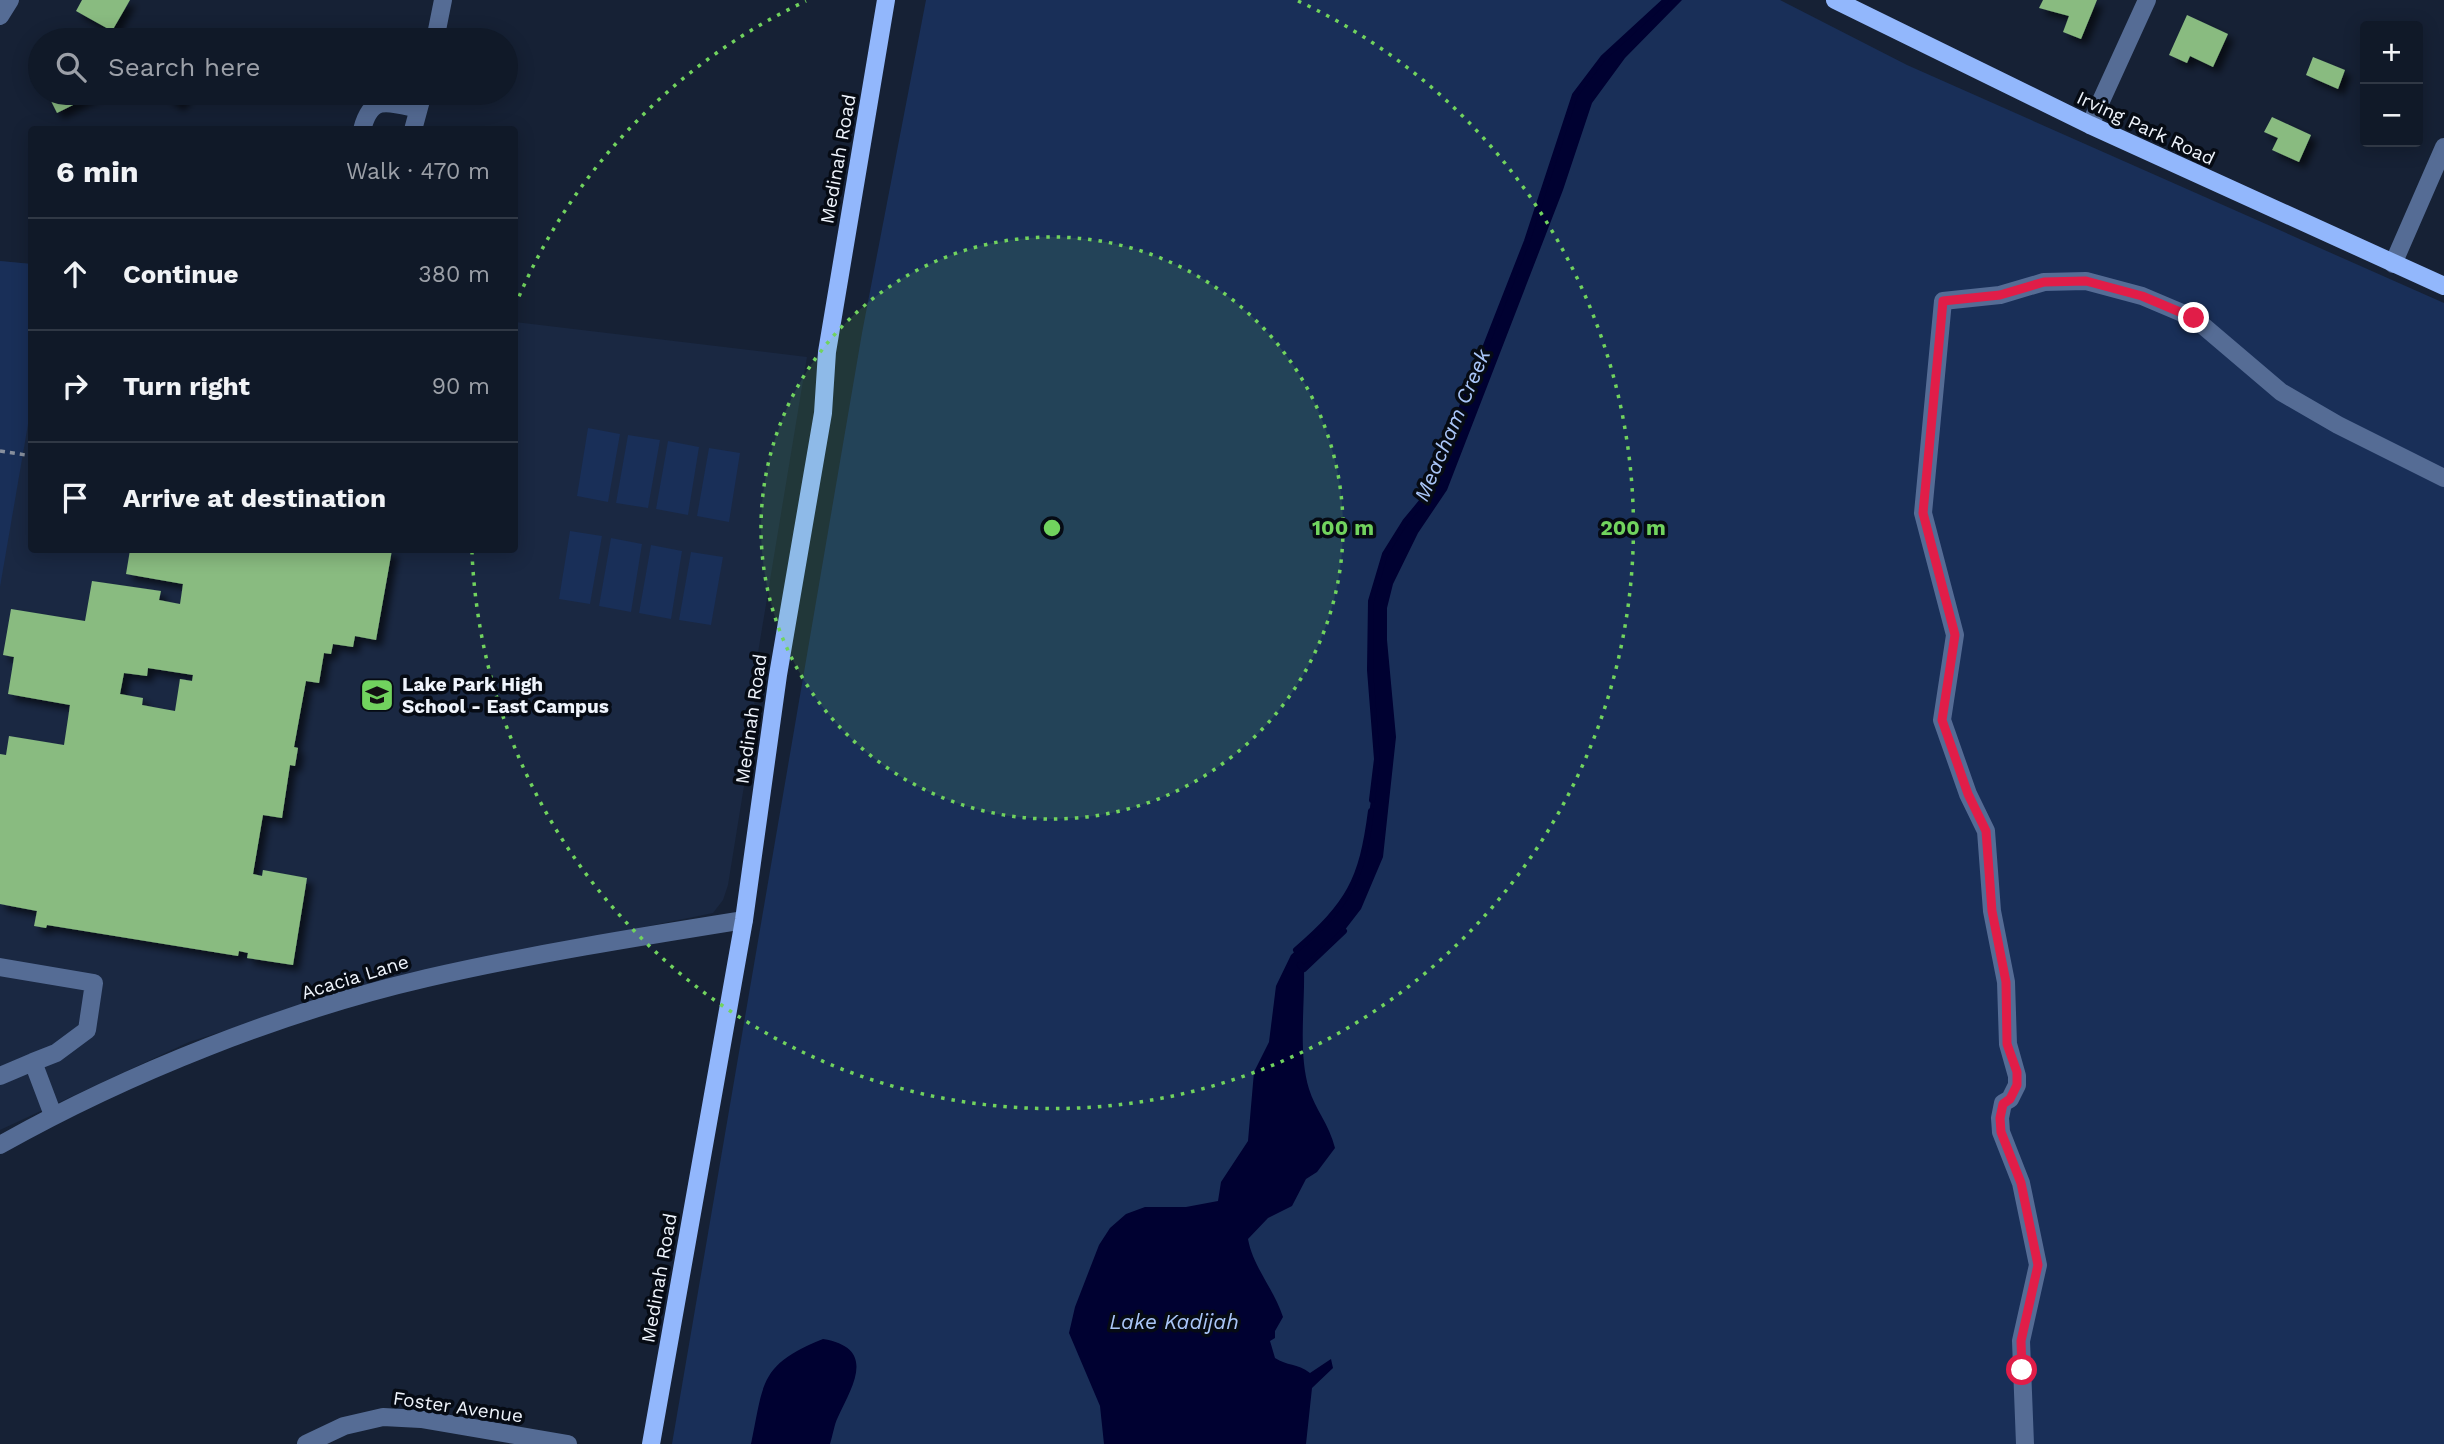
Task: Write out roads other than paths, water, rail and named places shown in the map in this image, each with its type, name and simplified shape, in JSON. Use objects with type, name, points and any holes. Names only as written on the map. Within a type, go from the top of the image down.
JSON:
[{"type":"main road","name":"Medinah Road","points":[[651,1444],[744,920],[778,675],[823,413],[827,352],[887,0]]},
{"type":"main road","name":"Irving Park Road","points":[[1835,0],[2090,125],[2444,286]]},
{"type":"street","points":[[0,16],[10,0]]},
{"type":"street","points":[[437,28],[443,0]]},
{"type":"street","points":[[2090,125],[2147,0]]},
{"type":"street","points":[[363,126],[366,111],[374,105]]},
{"type":"street","points":[[414,126],[419,105]]},
{"type":"street","points":[[2393,264],[2444,147]]},
{"type":"street","points":[[2025,1444],[2021,1341],[2038,1265],[2021,1183],[2001,1132],[2000,1118],[2003,1104],[2010,1099],[2017,1085],[2017,1072],[2007,1044],[2006,982],[1992,911],[1986,831],[1963,783],[1942,720],[1955,635],[1923,513],[1943,301],[2000,295],[2044,282],[2075,281],[2086,281],[2142,296],[2194,318],[2281,392],[2338,425],[2444,478]]},
{"type":"street","name":"Acacia Lane","points":[[0,1144],[53,1115],[226,1040],[353,998],[425,978],[530,956],[744,920]]},
{"type":"street","points":[[0,967],[94,983],[87,1030],[55,1053],[0,1076]]},
{"type":"street","points":[[33,1062],[53,1115]]},
{"type":"street","name":"Foster Avenue","points":[[306,1444],[344,1426],[383,1417],[421,1419],[568,1444]]},
{"type":"water","name":"Lake Kadijah","points":[[1666,0],[1682,0],[1625,58],[1592,103],[1563,190],[1447,490],[1418,533],[1393,584],[1387,608],[1387,640],[1396,737],[1383,857],[1361,909],[1344,931],[1304,969],[1303,1045],[1306,1075],[1309,1089],[1335,1148],[1317,1172],[1306,1179],[1292,1206],[1268,1218],[1248,1239],[1254,1259],[1283,1317],[1275,1331],[1275,1338],[1270,1341],[1275,1358],[1310,1373],[1331,1359],[1333,1368],[1312,1388],[1306,1444],[1104,1444],[1100,1406],[1069,1333],[1075,1307],[1099,1245],[1110,1228],[1126,1214],[1145,1207],[1186,1207],[1218,1201],[1221,1182],[1248,1141],[1254,1072],[1269,1042],[1276,986],[1291,955],[1335,915],[1352,889],[1362,862],[1377,759],[1370,670],[1371,601],[1385,554],[1405,522],[1424,499],[1440,463],[1527,241],[1575,95],[1603,58]]},
{"type":"water","points":[[823,1339],[850,1350],[856,1369],[850,1393],[835,1423],[830,1444],[751,1444],[768,1378],[787,1358]]},
{"type":"waterway","name":"Meacham Creek","points":[[1372,800],[1377,759],[1370,670],[1371,601],[1385,554],[1405,522],[1424,499],[1440,463],[1527,241],[1575,95],[1603,58],[1666,0]]},
{"type":"waterway","name":"Meacham Creek","points":[[1296,950],[1329,919],[1350,890],[1363,856],[1371,811]]},
{"type":"waterway","name":"Meacham Creek","points":[[1300,965],[1304,969],[1344,931]]},
{"type":"place","name":"Lake Park High School - East Campus","points":[[377,695]]}]
